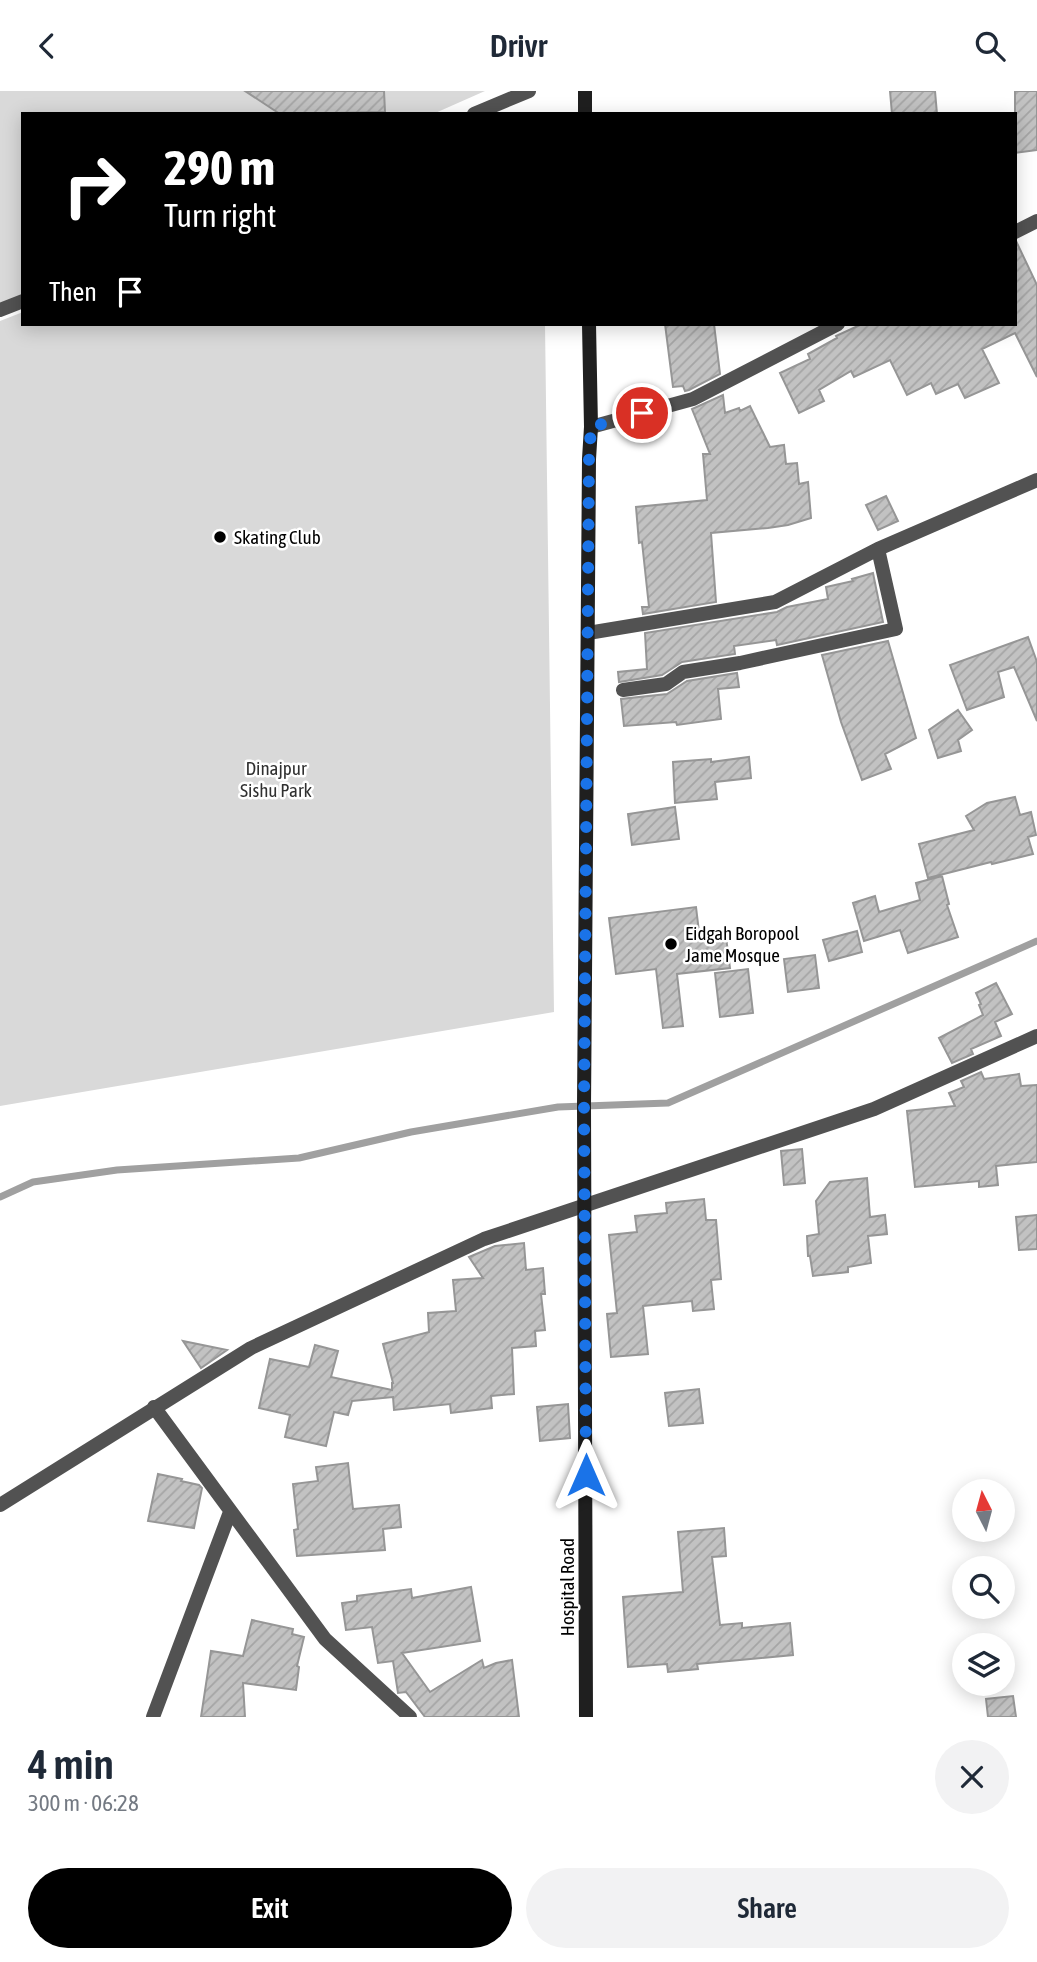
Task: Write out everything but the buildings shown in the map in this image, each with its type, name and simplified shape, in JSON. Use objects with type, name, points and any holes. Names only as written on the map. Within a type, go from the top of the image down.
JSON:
[{"type":"main road","points":[[585,91],[585,112]]},
{"type":"main road","name":"Hospital Road","points":[[586,1717],[584,1137],[591,427],[589,326]]},
{"type":"street","points":[[479,112],[528,91]]},
{"type":"street","points":[[1017,231],[1037,221]]},
{"type":"street","points":[[0,310],[21,302]]},
{"type":"street","points":[[591,427],[693,399],[834,326]]},
{"type":"street","points":[[587,633],[775,602],[878,549],[1037,480]]},
{"type":"street","points":[[623,690],[666,684],[683,672],[740,663],[896,629],[878,549]]},
{"type":"street","points":[[0,1505],[251,1348],[484,1239],[874,1109],[1037,1036]]},
{"type":"street","points":[[155,1407],[325,1639],[410,1717]]},
{"type":"street","points":[[153,1717],[230,1512]]},
{"type":"green space","points":[[0,91],[485,91],[438,112],[21,112],[21,296],[0,305]]},
{"type":"green space","name":"Dinajpur Sishu Park","points":[[21,313],[21,326],[545,326],[554,1012],[0,1106],[0,321]]},
{"type":"waterway","points":[[0,1197],[33,1182],[117,1170],[299,1158],[411,1132],[558,1107],[668,1103],[1037,941]]},
{"type":"place","name":"Skating Club","points":[[220,537]]},
{"type":"place","name":"Eidgah Boropool Jame Mosque","points":[[671,944]]},
{"type":"route","points":[[586,1475],[584,1106],[589,459],[591,427],[642,413]]}]
